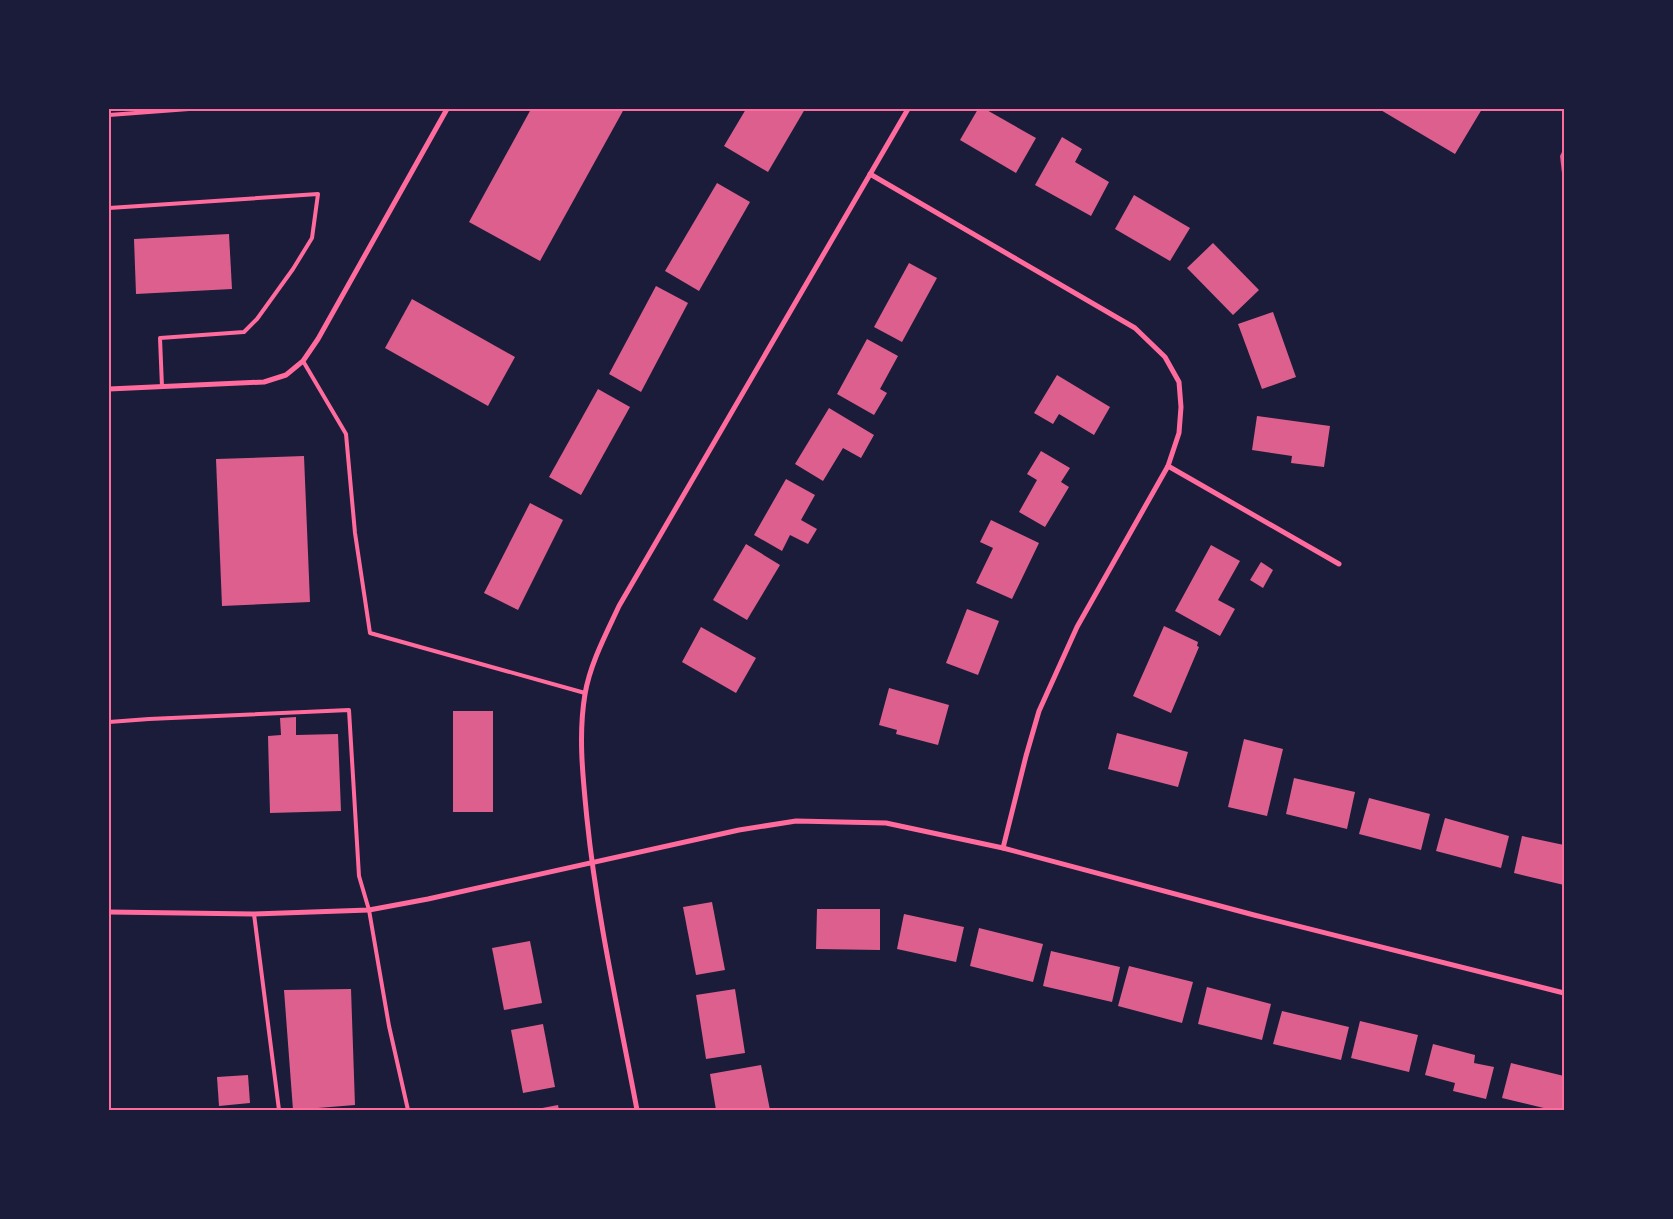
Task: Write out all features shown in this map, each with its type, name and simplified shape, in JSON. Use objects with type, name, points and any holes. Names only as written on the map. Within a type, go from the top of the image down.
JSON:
[{"type":"street","points":[[109,389],[264,382],[286,376],[303,361],[318,339],[447,109]]},
{"type":"street","points":[[637,1110],[592,863],[582,767],[581,733],[585,693],[601,644],[619,606],[908,109]]},
{"type":"street","points":[[870,174],[1135,328],[1165,357],[1179,382],[1181,407],[1179,433],[1168,466],[1077,627],[1039,711],[1003,848]]},
{"type":"street","points":[[1168,466],[1339,564]]},
{"type":"street","points":[[109,912],[254,914],[369,910],[428,899],[739,830],[796,821],[886,823],[1003,848],[1254,915],[1564,993]]},
{"type":"lane","points":[[109,115],[189,109]]},
{"type":"lane","points":[[109,208],[318,194],[312,238],[293,270],[257,319],[244,332],[160,338],[162,387]]},
{"type":"lane","points":[[303,361],[346,434],[355,533],[370,633],[585,693]]},
{"type":"lane","points":[[109,722],[158,718],[350,710],[359,876],[369,910],[389,1026],[408,1110]]},
{"type":"lane","points":[[254,914],[278,1110]]},
{"type":"building","points":[[531,109],[624,109],[540,261],[469,222]]},
{"type":"building","points":[[746,109],[805,109],[768,172],[724,146]]},
{"type":"building","points":[[978,109],[985,109],[1036,138],[1016,173],[960,140]]},
{"type":"building","points":[[1379,109],[1482,109],[1455,154]]},
{"type":"building","points":[[1062,137],[1082,149],[1075,162],[1109,182],[1091,216],[1035,185]]},
{"type":"building","points":[[1564,148],[1564,174],[1562,173],[1560,156]]},
{"type":"building","points":[[717,183],[750,202],[699,291],[665,271]]},
{"type":"building","points":[[1134,195],[1190,228],[1170,261],[1115,229]]},
{"type":"building","points":[[229,234],[232,289],[136,294],[134,239]]},
{"type":"building","points":[[1213,243],[1259,290],[1233,315],[1187,268]]},
{"type":"building","points":[[909,263],[937,278],[902,342],[874,327]]},
{"type":"building","points":[[656,286],[688,303],[641,392],[609,374]]},
{"type":"building","points":[[412,299],[515,357],[488,406],[385,348]]},
{"type":"building","points":[[1273,312],[1296,377],[1262,389],[1238,324]]},
{"type":"building","points":[[867,339],[898,356],[880,389],[887,393],[874,415],[837,394]]},
{"type":"building","points":[[1057,375],[1110,407],[1094,435],[1059,414],[1053,424],[1034,413]]},
{"type":"building","points":[[598,389],[630,407],[581,495],[549,477]]},
{"type":"building","points":[[829,408],[874,435],[861,458],[843,448],[823,481],[795,464]]},
{"type":"building","points":[[1257,416],[1330,426],[1324,467],[1291,463],[1292,456],[1252,450]]},
{"type":"building","points":[[1041,451],[1070,468],[1061,482],[1069,487],[1045,527],[1019,512],[1037,480],[1027,474]]},
{"type":"building","points":[[304,456],[310,602],[222,606],[216,459]]},
{"type":"building","points":[[786,479],[815,495],[801,520],[817,529],[808,544],[790,535],[782,551],[754,535]]},
{"type":"building","points":[[530,503],[563,520],[518,610],[484,593]]},
{"type":"building","points":[[991,520],[1039,543],[1012,599],[976,583],[993,548],[980,542]]},
{"type":"building","points":[[746,544],[780,565],[747,620],[713,600]]},
{"type":"building","points":[[1211,545],[1240,561],[1218,600],[1235,609],[1220,636],[1175,611]]},
{"type":"building","points":[[1261,562],[1273,570],[1263,588],[1250,580]]},
{"type":"building","points":[[967,609],[999,621],[978,675],[946,663]]},
{"type":"building","points":[[1164,626],[1198,642],[1197,646],[1199,647],[1171,713],[1133,696]]},
{"type":"building","points":[[701,627],[756,658],[736,693],[682,662]]},
{"type":"building","points":[[889,688],[949,705],[938,745],[896,734],[897,730],[879,725]]},
{"type":"building","points":[[453,711],[493,711],[493,812],[453,812]]},
{"type":"building","points":[[296,717],[296,735],[338,734],[341,811],[270,813],[268,736],[281,735],[280,718]]},
{"type":"building","points":[[1117,733],[1188,752],[1178,787],[1108,769]]},
{"type":"building","points":[[1244,739],[1283,749],[1267,816],[1228,807]]},
{"type":"building","points":[[1294,778],[1355,792],[1347,829],[1286,814]]},
{"type":"building","points":[[1369,798],[1430,814],[1421,850],[1359,834]]},
{"type":"building","points":[[1445,818],[1509,836],[1501,868],[1436,851]]},
{"type":"building","points":[[1522,836],[1564,845],[1564,885],[1514,873]]},
{"type":"building","points":[[712,902],[725,970],[696,975],[683,907]]},
{"type":"building","points":[[817,909],[880,909],[880,950],[816,949]]},
{"type":"building","points":[[904,914],[964,927],[956,962],[897,949]]},
{"type":"building","points":[[979,928],[1043,944],[1033,982],[970,966]]},
{"type":"building","points":[[530,941],[542,1003],[504,1010],[492,948]]},
{"type":"building","points":[[1051,951],[1120,967],[1112,1002],[1043,986]]},
{"type":"building","points":[[1129,966],[1193,982],[1182,1023],[1118,1006]]},
{"type":"building","points":[[1207,987],[1271,1004],[1262,1040],[1198,1024]]},
{"type":"building","points":[[351,989],[355,1105],[293,1110],[284,990]]},
{"type":"building","points":[[735,989],[745,1053],[706,1059],[696,995]]},
{"type":"building","points":[[1282,1011],[1349,1027],[1341,1060],[1273,1044]]},
{"type":"building","points":[[1360,1021],[1418,1035],[1409,1072],[1351,1058]]},
{"type":"building","points":[[543,1024],[555,1087],[523,1093],[511,1030]]},
{"type":"building","points":[[1433,1044],[1475,1055],[1474,1063],[1494,1067],[1486,1099],[1453,1091],[1455,1083],[1425,1075]]},
{"type":"building","points":[[1511,1063],[1564,1076],[1564,1110],[1552,1110],[1502,1098]]},
{"type":"building","points":[[761,1065],[770,1110],[716,1110],[710,1074]]},
{"type":"building","points":[[248,1075],[250,1103],[219,1106],[217,1077]]},
{"type":"building","points":[[558,1105],[559,1110],[537,1110],[537,1109]]}]
